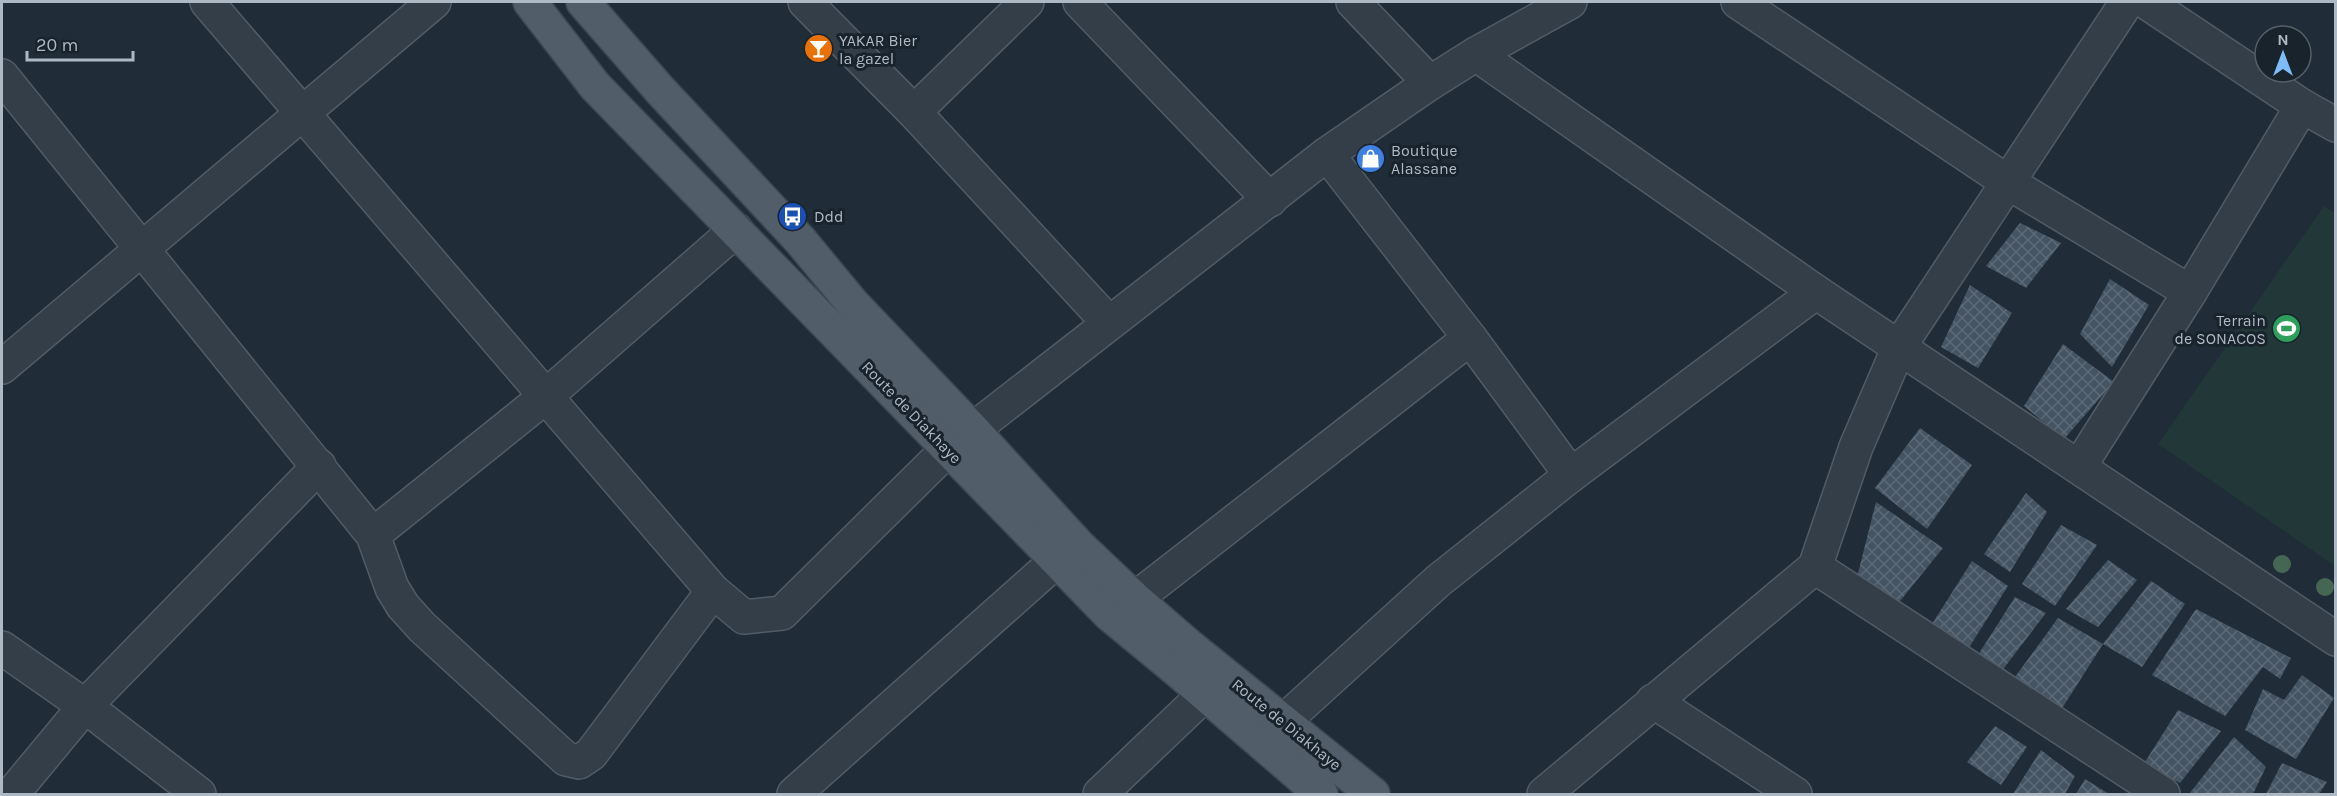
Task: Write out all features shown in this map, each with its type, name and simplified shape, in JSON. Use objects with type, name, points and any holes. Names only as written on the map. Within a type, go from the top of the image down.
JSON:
[{"type":"main road","name":"Route de Diakhaye","points":[[530,2],[595,86],[736,230],[1135,599],[1188,645],[1373,795]]},
{"type":"main road","name":"Route de Diakhaye","points":[[583,2],[660,90],[800,240],[1056,561],[1109,614],[1321,795]]},
{"type":"main road","points":[[608,2],[660,90]]},
{"type":"street","points":[[207,2],[712,591],[744,617],[782,613],[960,439],[1327,154],[1476,54],[1570,2]]},
{"type":"street","points":[[2,367],[434,2]]},
{"type":"street","points":[[805,2],[914,112],[1109,323]]},
{"type":"street","points":[[914,112],[1027,2]]},
{"type":"street","points":[[1080,2],[1270,200]]},
{"type":"street","points":[[1353,2],[1430,83]]},
{"type":"street","points":[[1738,2],[2009,183],[2190,292]]},
{"type":"street","points":[[1544,795],[1815,567],[1856,447],[1899,347],[2127,2]]},
{"type":"street","points":[[2166,7],[2302,106],[2336,125]]},
{"type":"street","points":[[1476,54],[1816,292],[2336,639]]},
{"type":"street","points":[[2,76],[373,535],[392,588],[409,613],[566,759],[579,762],[591,754],[712,591]]},
{"type":"street","points":[[2079,467],[2190,292],[2302,106]]},
{"type":"street","points":[[1327,154],[1470,339],[1571,475]]},
{"type":"street","points":[[373,535],[545,397],[736,230]]},
{"type":"street","points":[[1284,721],[1438,581],[1571,475],[1816,292]]},
{"type":"street","points":[[1135,599],[1470,339]]},
{"type":"street","points":[[12,795],[85,706],[319,466]]},
{"type":"street","points":[[794,795],[1056,561]]},
{"type":"street","points":[[1815,567],[2163,795]]},
{"type":"street","points":[[2,648],[85,706],[199,795]]},
{"type":"street","points":[[1100,795],[1205,694]]},
{"type":"street","points":[[1653,701],[1795,795]]},
{"type":"green space","name":"Terrain de SONACOS","points":[[2324,206],[2336,214],[2335,566],[2158,444]]},
{"type":"building","points":[[2020,223],[2061,243],[2026,288],[1986,266]]},
{"type":"building","points":[[2110,279],[2149,305],[2112,367],[2080,334]]},
{"type":"building","points":[[1970,285],[2012,313],[1978,368],[1941,347]]},
{"type":"building","points":[[2063,344],[2114,382],[2064,439],[2024,406]]},
{"type":"building","points":[[1920,428],[1972,465],[1927,529],[1875,488]]},
{"type":"building","points":[[2026,493],[2047,512],[2010,572],[1984,554]]},
{"type":"building","points":[[1876,502],[1943,548],[1896,606],[1856,581]]},
{"type":"building","points":[[2061,525],[2097,545],[2055,606],[2022,584]]},
{"type":"building","points":[[2108,560],[2137,580],[2098,627],[2066,609]]},
{"type":"building","points":[[1972,561],[2008,586],[1968,649],[1932,624]]},
{"type":"building","points":[[2151,581],[2185,604],[2142,667],[2103,644]]},
{"type":"building","points":[[2015,597],[2046,613],[2001,672],[1978,655]]},
{"type":"building","points":[[2196,609],[2291,658],[2280,679],[2263,667],[2225,716],[2152,675]]},
{"type":"building","points":[[2058,618],[2103,644],[2061,710],[2015,677]]},
{"type":"building","points":[[2302,675],[2334,698],[2296,759],[2245,730],[2263,689],[2284,700]]},
{"type":"building","points":[[2178,710],[2221,731],[2180,783],[2143,765]]},
{"type":"building","points":[[1995,726],[2027,747],[2001,785],[1967,762]]},
{"type":"building","points":[[2234,737],[2266,767],[2253,794],[2189,794]]},
{"type":"building","points":[[2041,750],[2075,776],[2065,794],[2013,794]]},
{"type":"building","points":[[2282,763],[2327,782],[2319,794],[2266,794]]},
{"type":"building","points":[[2085,779],[2109,794],[2076,794]]},
{"type":"place","name":"YAKAR Bier la gazel","points":[[818,49]]},
{"type":"place","name":"Boutique Alassane","points":[[1370,159]]},
{"type":"place","name":"Ddd","points":[[793,216]]},
{"type":"place","name":"Terrain de SONACOS","points":[[2287,329]]}]
